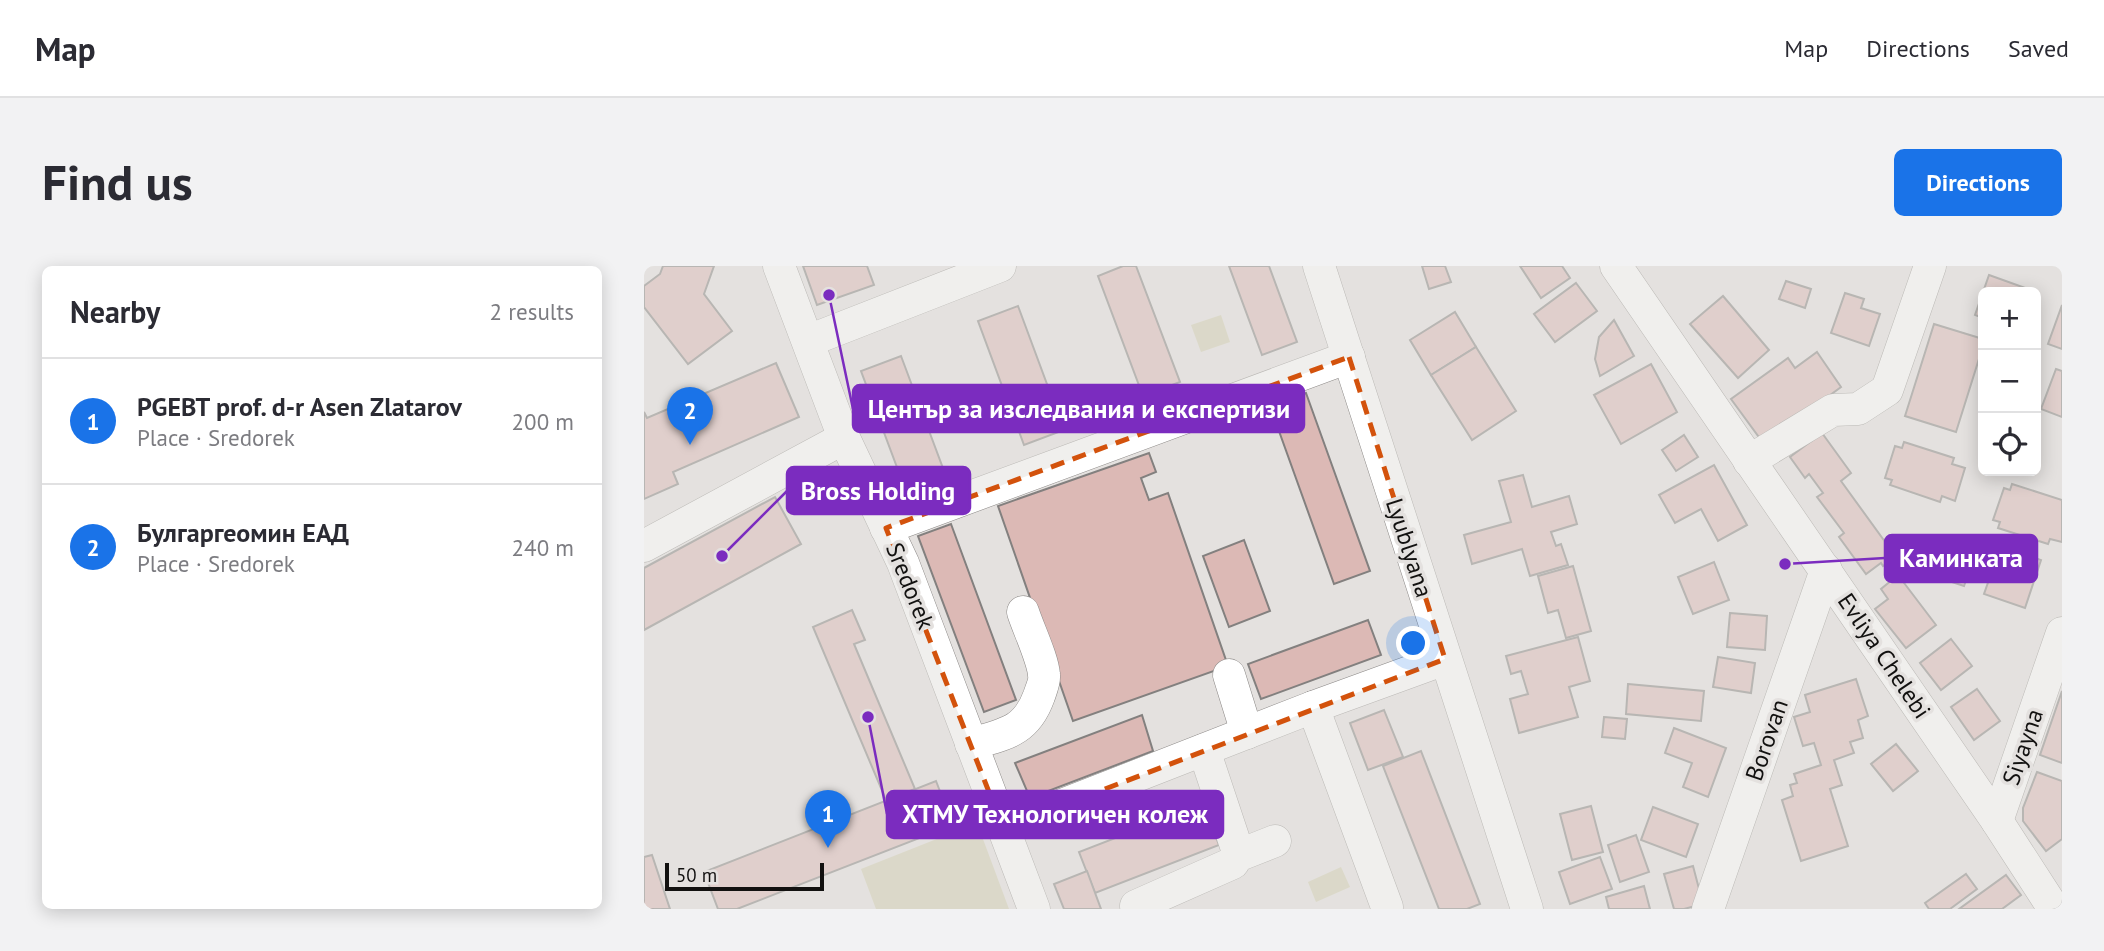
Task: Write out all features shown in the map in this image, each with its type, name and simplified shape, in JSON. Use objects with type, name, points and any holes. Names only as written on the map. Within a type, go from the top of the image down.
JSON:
[{"type":"street","name":"Sredorek","points":[[779,266],[844,438],[902,563],[976,758],[1009,817],[1034,909]]},
{"type":"street","name":"Lyublyana","points":[[1318,266],[1527,909]]},
{"type":"street","name":"Evliya Chelebi","points":[[1616,266],[1997,821],[2054,909]]},
{"type":"street","points":[[1749,461],[1833,410],[1858,409],[1887,390],[1930,266]]},
{"type":"street","points":[[808,341],[980,269]]},
{"type":"street","points":[[886,528],[1349,357]]},
{"type":"street","points":[[644,546],[844,438]]},
{"type":"street","name":"Borovan","points":[[1708,909],[1826,570]]},
{"type":"street","points":[[976,758],[996,737],[1024,723],[1038,700],[1045,676],[1023,612]]},
{"type":"street","name":"Siyayna","points":[[1997,821],[2062,633]]},
{"type":"street","points":[[1009,817],[1204,750],[1445,659]]},
{"type":"street","points":[[1229,675],[1247,733]]},
{"type":"street","points":[[1313,707],[1388,907]]},
{"type":"street","points":[[1138,909],[1136,906],[1233,863],[1237,856],[1204,750]]},
{"type":"street","points":[[1237,856],[1275,841]]},
{"type":"highlighted area","points":[[1349,357],[1445,659],[1003,828],[886,528]]},
{"type":"shaded area","points":[[1221,315],[1230,342],[1201,352],[1191,325]]},
{"type":"shaded area","points":[[977,823],[1009,909],[876,909],[861,869]]},
{"type":"shaded area","points":[[1341,867],[1350,887],[1316,902],[1308,882]]},
{"type":"building","points":[[663,266],[714,266],[704,294],[732,331],[688,364],[644,307],[644,286],[660,274]]},
{"type":"building","points":[[803,266],[867,266],[874,285],[817,305]]},
{"type":"building","points":[[1123,266],[1136,266],[1180,382],[1143,396],[1098,276]]},
{"type":"building","points":[[1229,266],[1269,266],[1297,342],[1262,355]]},
{"type":"building","points":[[1422,266],[1445,266],[1451,282],[1429,289]]},
{"type":"building","points":[[1520,266],[1562,266],[1570,278],[1541,298]]},
{"type":"building","points":[[1989,275],[2023,287],[1985,287]]},
{"type":"building","points":[[1786,281],[1811,289],[1805,308],[1779,299]]},
{"type":"building","points":[[1576,283],[1597,311],[1555,342],[1534,314]]},
{"type":"building","points":[[1845,293],[1864,299],[1861,308],[1880,314],[1869,346],[1831,333]]},
{"type":"building","points":[[1723,296],[1769,350],[1738,378],[1690,324]]},
{"type":"building","points":[[2062,305],[2062,349],[2048,344]]},
{"type":"building","points":[[1018,306],[1064,430],[1024,445],[978,321]]},
{"type":"building","points":[[1455,312],[1476,347],[1431,375],[1410,340]]},
{"type":"building","points":[[1614,320],[1634,356],[1600,376],[1595,359],[1599,337]]},
{"type":"building","points":[[1934,324],[1978,337],[1978,362],[1956,432],[1905,416]]},
{"type":"building","points":[[1476,347],[1516,411],[1472,440],[1431,375]]},
{"type":"building","points":[[1817,352],[1841,387],[1764,444],[1731,399],[1788,358],[1795,368]]},
{"type":"building","points":[[901,356],[947,479],[907,494],[861,371]]},
{"type":"building","points":[[776,363],[799,417],[673,472],[678,484],[644,499],[644,412],[647,418]]},
{"type":"building","points":[[1651,364],[1677,412],[1621,444],[1594,395]]},
{"type":"building","points":[[2056,369],[2062,371],[2062,417],[2041,409]]},
{"type":"building","points":[[1306,393],[1370,571],[1334,584],[1270,406]]},
{"type":"building","points":[[1822,433],[1851,473],[1841,481],[1896,557],[1883,566],[1881,563],[1866,574],[1839,537],[1844,533],[1817,497],[1823,493],[1809,474],[1805,478],[1790,457]]},
{"type":"building","points":[[1684,435],[1698,457],[1676,471],[1662,450]]},
{"type":"building","points":[[1904,442],[1954,458],[1952,464],[1965,468],[1955,501],[1942,496],[1940,502],[1890,485],[1892,480],[1885,478],[1895,446],[1902,448]]},
{"type":"building","points":[[1149,453],[1156,472],[1141,478],[1149,500],[1168,493],[1228,666],[1073,721],[998,506]]},
{"type":"building","points":[[1714,465],[1747,525],[1718,541],[1701,509],[1675,523],[1659,495]]},
{"type":"building","points":[[1523,475],[1532,507],[1569,496],[1577,524],[1551,532],[1556,546],[1561,544],[1568,565],[1530,576],[1522,549],[1472,564],[1464,535],[1511,522],[1499,481]]},
{"type":"building","points":[[2012,484],[2062,500],[2062,542],[2050,539],[2048,544],[1998,528],[2000,522],[1993,520],[2004,488],[2010,490]]},
{"type":"building","points":[[775,497],[801,544],[644,630],[644,568]]},
{"type":"building","points":[[951,524],[1016,700],[984,712],[918,536]]},
{"type":"building","points":[[1244,540],[1270,611],[1229,627],[1203,556]]},
{"type":"building","points":[[2001,546],[2041,560],[2025,608],[1984,594]]},
{"type":"building","points":[[1962,547],[1976,552],[1964,586],[1946,580],[1949,571],[1938,567],[1945,548],[1960,553]]},
{"type":"building","points":[[1714,562],[1729,600],[1693,614],[1678,577]]},
{"type":"building","points":[[1573,566],[1591,631],[1566,638],[1558,610],[1548,613],[1538,576]]},
{"type":"building","points":[[1898,575],[1936,625],[1906,648],[1875,609],[1888,599],[1881,589]]},
{"type":"building","points":[[852,610],[865,640],[854,644],[915,789],[886,800],[813,627]]},
{"type":"building","points":[[1730,613],[1767,616],[1765,650],[1727,647]]},
{"type":"building","points":[[1368,620],[1381,655],[1261,699],[1248,664]]},
{"type":"building","points":[[1578,637],[1590,681],[1569,687],[1578,717],[1519,733],[1510,699],[1528,694],[1521,671],[1511,674],[1506,656]]},
{"type":"building","points":[[1951,639],[1972,666],[1941,690],[1920,663]]},
{"type":"building","points":[[1718,657],[1755,663],[1751,693],[1713,687]]},
{"type":"building","points":[[1856,679],[1868,716],[1858,720],[1863,738],[1850,742],[1854,753],[1834,760],[1842,785],[1830,789],[1848,846],[1801,861],[1782,800],[1793,796],[1790,785],[1797,783],[1794,774],[1821,765],[1814,743],[1803,746],[1794,717],[1810,712],[1805,695]]},
{"type":"building","points":[[1628,684],[1704,691],[1701,721],[1626,714]]},
{"type":"building","points":[[1977,689],[2000,721],[1974,740],[1951,707]]},
{"type":"building","points":[[2062,691],[2062,763],[2040,755]]},
{"type":"building","points":[[1384,710],[1403,757],[1368,770],[1350,723]]},
{"type":"building","points":[[1142,715],[1153,751],[1030,798],[1015,763]]},
{"type":"building","points":[[1604,717],[1627,719],[1625,739],[1602,737]]},
{"type":"building","points":[[1674,728],[1726,748],[1708,797],[1683,787],[1692,763],[1665,753]]},
{"type":"building","points":[[1896,744],[1918,771],[1893,791],[1871,764]]},
{"type":"building","points":[[1421,751],[1480,904],[1467,909],[1439,909],[1383,766]]},
{"type":"building","points":[[2037,772],[2062,781],[2062,839],[2046,851],[2023,821],[2023,808]]},
{"type":"building","points":[[936,781],[953,825],[737,909],[718,909],[704,872]]},
{"type":"building","points":[[1203,804],[1219,845],[1095,893],[1079,852]]},
{"type":"building","points":[[1591,806],[1603,852],[1572,860],[1560,814]]},
{"type":"building","points":[[1653,807],[1698,824],[1686,857],[1641,840]]},
{"type":"building","points":[[1636,835],[1649,872],[1620,882],[1608,845]]},
{"type":"building","points":[[652,855],[670,909],[644,909],[644,857]]},
{"type":"building","points":[[1600,857],[1612,889],[1570,904],[1559,872]]},
{"type":"building","points":[[1693,866],[1703,904],[1674,909],[1664,874]]},
{"type":"building","points":[[1087,871],[1101,909],[1064,909],[1054,884]]},
{"type":"building","points":[[1966,874],[1977,889],[1950,909],[1929,909],[1925,903]]},
{"type":"building","points":[[2006,875],[2021,895],[2002,909],[1959,909]]},
{"type":"building","points":[[1644,886],[1650,909],[1609,909],[1606,897]]},
{"type":"place","name":"Център за изследвания и експертизи","points":[[829,295]]},
{"type":"place","name":"Булгаргеомин ЕАД","points":[[690,445]]},
{"type":"place","name":"Bross Holding","points":[[722,556]]},
{"type":"place","name":"Каминката","points":[[1785,564]]},
{"type":"place","name":"ХТМУ Технологичен колеж","points":[[868,717]]},
{"type":"place","name":"PGEBT prof. d-r Asen Zlatarov","points":[[828,848]]}]
